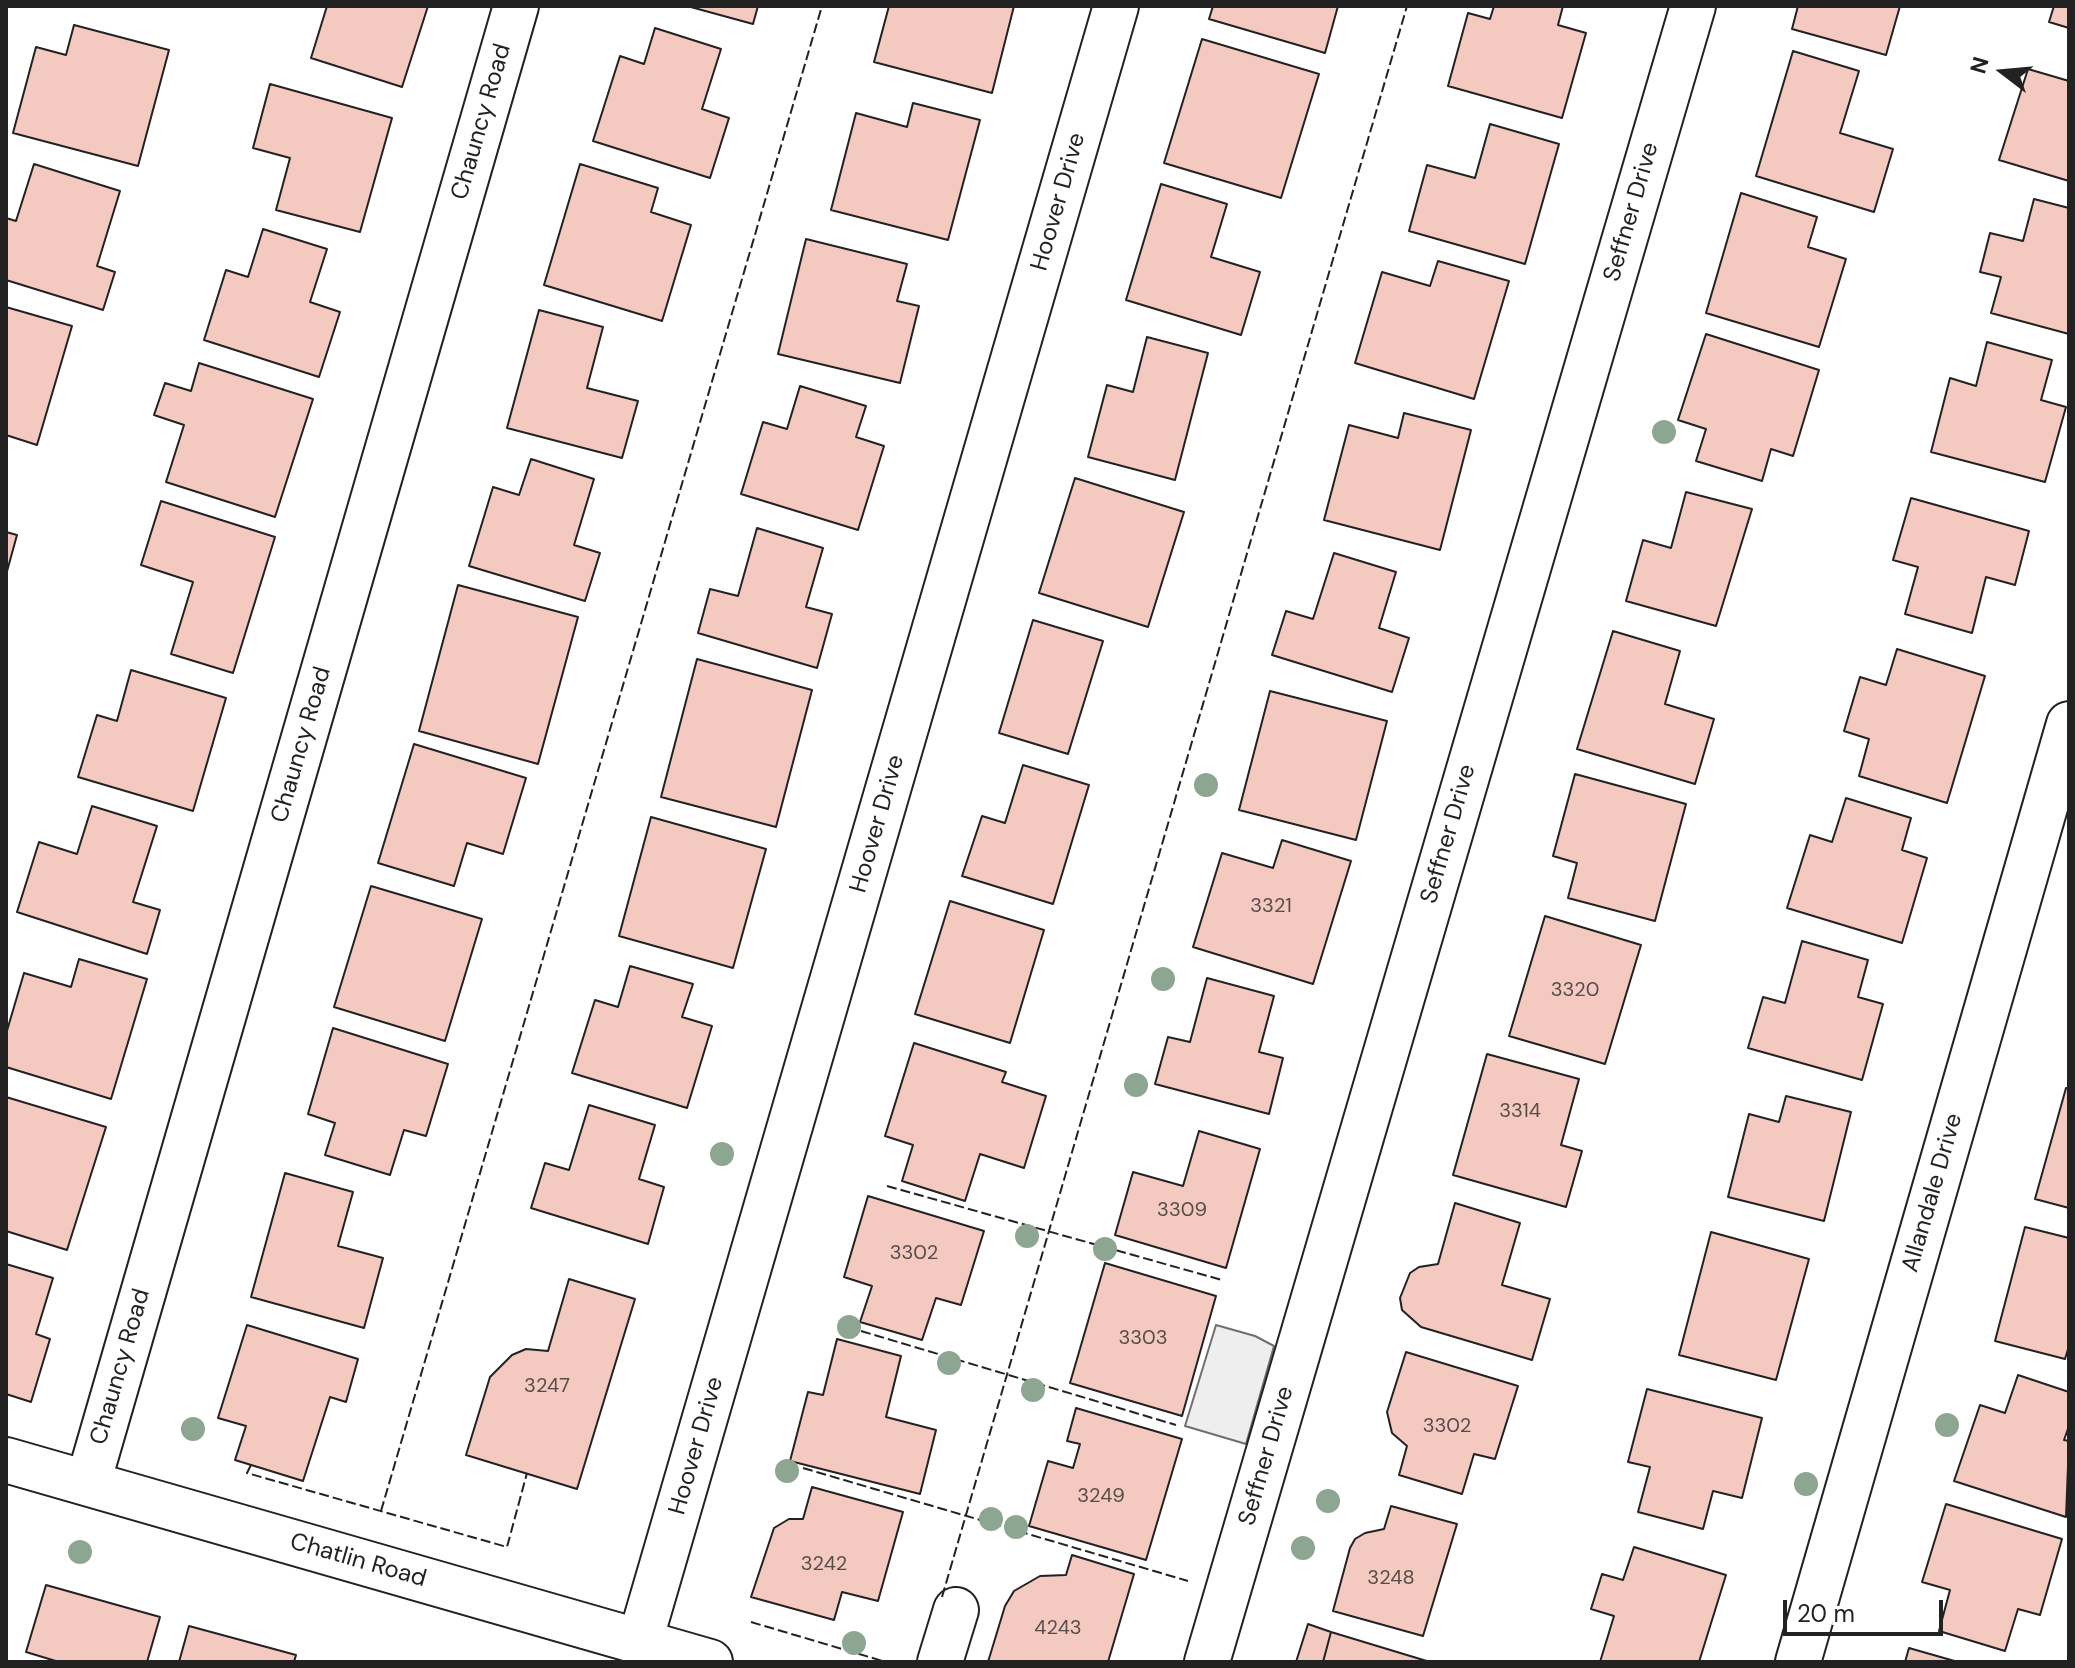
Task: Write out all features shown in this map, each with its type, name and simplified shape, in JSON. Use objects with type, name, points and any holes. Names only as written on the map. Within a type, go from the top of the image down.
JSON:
[{"type":"street","name":"Chauncy Road","points":[[88,1483],[516,6]]},
{"type":"street","name":"Hoover Drive","points":[[640,1641],[1116,6]]},
{"type":"street","name":"Seffner Drive","points":[[1207,1662],[1693,6]]},
{"type":"street","name":"Allandale Drive","points":[[1798,1662],[2069,724]]},
{"type":"street","name":"Chatlin Road","points":[[6,1460],[710,1662]]},
{"type":"street","points":[[940,1662],[956,1610]]},
{"type":"shaded area","points":[[1216,1325],[1255,1336],[1274,1346],[1246,1444],[1185,1426]]},
{"type":"building","points":[[327,6],[428,6],[402,87],[311,58]]},
{"type":"building","points":[[687,6],[758,6],[753,24]]},
{"type":"building","points":[[889,6],[1014,6],[992,93],[874,62]]},
{"type":"building","points":[[1213,6],[1338,6],[1325,53],[1209,19]]},
{"type":"building","points":[[1494,6],[1563,6],[1558,25],[1586,33],[1562,118],[1448,86],[1468,13],[1490,19]]},
{"type":"building","points":[[1798,6],[1900,6],[1886,55],[1792,29]]},
{"type":"building","points":[[2054,6],[2069,6],[2069,28],[2049,22]]},
{"type":"building","points":[[74,25],[169,50],[138,166],[13,133],[36,47],[66,55]]},
{"type":"building","points":[[655,28],[721,49],[702,109],[729,118],[710,178],[593,141],[620,56],[644,64]]},
{"type":"building","points":[[1202,39],[1319,74],[1281,198],[1164,163]]},
{"type":"building","points":[[1793,51],[1859,71],[1840,133],[1893,149],[1874,212],[1756,176]]},
{"type":"building","points":[[2028,69],[2069,81],[2069,181],[1999,160]]},
{"type":"building","points":[[270,84],[392,118],[360,232],[276,210],[290,158],[253,148]]},
{"type":"building","points":[[913,103],[980,120],[948,240],[831,210],[856,113],[907,127]]},
{"type":"building","points":[[1490,124],[1559,144],[1525,264],[1409,231],[1427,165],[1475,178]]},
{"type":"building","points":[[34,164],[120,191],[97,266],[115,272],[103,310],[6,280],[6,218],[16,221]]},
{"type":"building","points":[[580,164],[658,188],[651,212],[691,225],[662,321],[544,285]]},
{"type":"building","points":[[1161,184],[1227,204],[1211,257],[1260,272],[1241,335],[1126,300]]},
{"type":"building","points":[[1741,193],[1817,217],[1808,247],[1846,259],[1819,347],[1706,313]]},
{"type":"building","points":[[2034,199],[2069,208],[2069,334],[1991,313],[2001,277],[1980,272],[1990,233],[2023,241]]},
{"type":"building","points":[[263,229],[327,249],[310,302],[340,312],[319,377],[204,340],[226,270],[248,277]]},
{"type":"building","points":[[806,239],[907,264],[897,301],[919,306],[900,383],[778,354]]},
{"type":"building","points":[[1438,261],[1509,281],[1474,399],[1355,363],[1382,272],[1430,286]]},
{"type":"building","points":[[6,307],[72,326],[37,445],[6,435]]},
{"type":"building","points":[[539,310],[603,327],[587,388],[638,401],[622,458],[507,428]]},
{"type":"building","points":[[1706,334],[1819,370],[1793,456],[1771,449],[1762,481],[1696,461],[1706,429],[1678,420]]},
{"type":"building","points":[[1147,337],[1208,353],[1175,480],[1088,457],[1107,385],[1133,392]]},
{"type":"building","points":[[1987,342],[2052,360],[2041,400],[2066,407],[2045,482],[1931,452],[1950,378],[1976,386]]},
{"type":"building","points":[[199,363],[313,399],[275,517],[166,482],[184,425],[154,415],[165,383],[191,391]]},
{"type":"building","points":[[800,386],[866,406],[856,437],[884,446],[858,530],[741,494],[763,422],[787,429]]},
{"type":"building","points":[[1404,413],[1471,430],[1440,550],[1324,520],[1349,425],[1398,438]]},
{"type":"building","points":[[531,459],[594,479],[574,545],[600,553],[585,601],[469,566],[493,487],[519,495]]},
{"type":"building","points":[[1075,478],[1184,512],[1148,627],[1039,593]]},
{"type":"building","points":[[1686,492],[1752,509],[1716,626],[1626,601],[1643,540],[1671,548]]},
{"type":"building","points":[[1911,498],[2029,531],[2015,585],[1986,577],[1972,633],[1905,614],[1918,567],[1893,560]]},
{"type":"building","points":[[161,501],[275,537],[233,673],[171,654],[193,582],[141,565]]},
{"type":"building","points":[[757,528],[823,548],[806,607],[832,614],[817,668],[698,633],[710,589],[738,596]]},
{"type":"building","points":[[6,532],[17,535],[6,575]]},
{"type":"building","points":[[1334,553],[1396,572],[1379,628],[1409,638],[1392,692],[1272,655],[1286,611],[1313,619]]},
{"type":"building","points":[[458,585],[578,617],[538,764],[419,731]]},
{"type":"building","points":[[1033,620],[1103,641],[1068,754],[999,733]]},
{"type":"building","points":[[1613,631],[1680,651],[1665,704],[1714,719],[1695,784],[1577,749]]},
{"type":"building","points":[[1897,649],[1985,676],[1947,803],[1859,776],[1869,739],[1844,731],[1860,677],[1886,685]]},
{"type":"building","points":[[697,659],[812,690],[776,827],[661,797]]},
{"type":"building","points":[[131,670],[226,698],[193,811],[78,777],[97,715],[117,721]]},
{"type":"building","points":[[1270,691],[1387,721],[1356,840],[1239,810]]},
{"type":"building","points":[[414,744],[526,778],[503,854],[467,843],[454,886],[378,863]]},
{"type":"building","points":[[1023,765],[1089,785],[1053,904],[962,876],[982,816],[1005,823]]},
{"type":"building","points":[[1575,774],[1686,804],[1655,921],[1568,898],[1577,863],[1553,856]]},
{"type":"building","points":[[1846,798],[1911,818],[1902,850],[1927,858],[1902,943],[1787,908],[1810,835],[1832,842]]},
{"type":"building","points":[[92,806],[157,826],[133,902],[160,910],[147,954],[17,912],[39,842],[77,854]]},
{"type":"building","points":[[651,817],[766,849],[733,968],[619,936]]},
{"type":"building","points":[[1282,840],[1351,861],[1313,984],[1193,947],[1222,853],[1273,868]]},
{"type":"building","points":[[371,886],[482,919],[445,1041],[334,1007]]},
{"type":"building","points":[[950,901],[1044,930],[1010,1043],[915,1014]]},
{"type":"building","points":[[1545,916],[1641,945],[1605,1064],[1509,1036]]},
{"type":"building","points":[[1802,941],[1868,960],[1858,997],[1883,1004],[1862,1080],[1748,1048],[1763,997],[1785,1003]]},
{"type":"building","points":[[79,959],[147,979],[111,1099],[6,1067],[6,1034],[24,973],[71,987]]},
{"type":"building","points":[[630,966],[693,984],[682,1017],[712,1026],[687,1108],[572,1073],[595,1000],[618,1007]]},
{"type":"building","points":[[1207,978],[1274,996],[1259,1052],[1283,1058],[1269,1114],[1155,1084],[1168,1037],[1190,1042]]},
{"type":"building","points":[[333,1028],[448,1064],[426,1136],[404,1130],[390,1175],[325,1155],[335,1123],[308,1114]]},
{"type":"building","points":[[914,1043],[1006,1072],[1002,1082],[1046,1096],[1024,1168],[980,1154],[965,1201],[902,1181],[913,1145],[885,1136]]},
{"type":"building","points":[[1487,1054],[1579,1079],[1561,1145],[1582,1151],[1566,1207],[1453,1175]]},
{"type":"building","points":[[2066,1088],[2069,1088],[2069,1208],[2035,1199]]},
{"type":"building","points":[[1786,1096],[1851,1112],[1824,1221],[1728,1197],[1749,1114],[1779,1122]]},
{"type":"building","points":[[6,1097],[106,1127],[67,1250],[6,1231]]},
{"type":"building","points":[[589,1105],[655,1125],[639,1179],[664,1187],[648,1244],[531,1208],[545,1163],[569,1170]]},
{"type":"building","points":[[1199,1131],[1260,1149],[1226,1268],[1115,1235],[1133,1172],[1183,1186]]},
{"type":"building","points":[[285,1173],[353,1192],[338,1246],[383,1258],[364,1328],[251,1297]]},
{"type":"building","points":[[868,1196],[984,1231],[961,1305],[936,1298],[922,1340],[860,1322],[872,1286],[844,1277]]},
{"type":"building","points":[[1455,1203],[1520,1223],[1502,1285],[1550,1299],[1532,1360],[1421,1327],[1402,1310],[1400,1298],[1410,1273],[1419,1267],[1438,1264]]},
{"type":"building","points":[[2025,1227],[2069,1238],[2069,1346],[2065,1359],[1995,1341]]},
{"type":"building","points":[[1711,1232],[1809,1259],[1776,1380],[1679,1355]]},
{"type":"building","points":[[1105,1263],[1216,1296],[1182,1416],[1070,1383]]},
{"type":"building","points":[[6,1264],[53,1278],[36,1334],[50,1339],[31,1402],[6,1394]]},
{"type":"building","points":[[569,1279],[635,1299],[577,1489],[466,1455],[490,1377],[512,1355],[526,1349],[548,1351]]},
{"type":"building","points":[[247,1325],[358,1359],[346,1402],[330,1397],[303,1481],[235,1460],[246,1426],[218,1418]]},
{"type":"building","points":[[837,1339],[901,1356],[886,1417],[936,1430],[920,1494],[790,1461],[808,1392],[823,1395]]},
{"type":"building","points":[[1406,1352],[1518,1386],[1495,1459],[1474,1454],[1462,1494],[1399,1475],[1407,1446],[1392,1433],[1387,1412]]},
{"type":"building","points":[[2018,1375],[2069,1392],[2069,1426],[2064,1440],[2069,1441],[2066,1517],[1954,1481],[1980,1405],[2005,1413]]},
{"type":"building","points":[[1647,1389],[1762,1418],[1742,1498],[1713,1491],[1703,1529],[1638,1512],[1650,1467],[1628,1462]]},
{"type":"building","points":[[1076,1408],[1182,1439],[1146,1560],[1029,1526],[1048,1461],[1073,1468],[1080,1444],[1067,1441]]},
{"type":"building","points":[[812,1487],[903,1512],[878,1601],[842,1592],[834,1620],[751,1597],[774,1528],[789,1519],[803,1519]]},
{"type":"building","points":[[1946,1504],[2062,1539],[2040,1615],[2018,1609],[2005,1651],[1939,1631],[1950,1590],[1922,1582]]},
{"type":"building","points":[[1391,1506],[1457,1524],[1423,1636],[1333,1611],[1350,1548],[1355,1539],[1365,1533],[1384,1529]]},
{"type":"building","points":[[1634,1547],[1726,1575],[1699,1662],[1600,1662],[1614,1616],[1591,1609],[1602,1574],[1623,1580]]},
{"type":"building","points":[[1072,1555],[1134,1574],[1108,1662],[988,1662],[1005,1606],[1014,1591],[1040,1576],[1066,1575]]},
{"type":"building","points":[[46,1585],[160,1617],[147,1662],[59,1662],[26,1652]]},
{"type":"building","points":[[1308,1624],[1331,1632],[1323,1662],[1296,1662]]},
{"type":"building","points":[[189,1626],[296,1655],[294,1662],[179,1662]]},
{"type":"building","points":[[1331,1632],[1430,1662],[1323,1662]]},
{"type":"building","points":[[1909,1648],[1958,1662],[1905,1662]]},
{"type":"fence","points":[[381,1511],[822,6]]},
{"type":"fence","points":[[942,1597],[1407,6]]},
{"type":"fence","points":[[887,1186],[1222,1280]]},
{"type":"fence","points":[[861,1331],[1176,1425]]},
{"type":"fence","points":[[251,1465],[247,1473],[507,1547],[527,1473]]},
{"type":"fence","points":[[803,1468],[1188,1581]]},
{"type":"fence","points":[[751,1622],[886,1662]]}]
